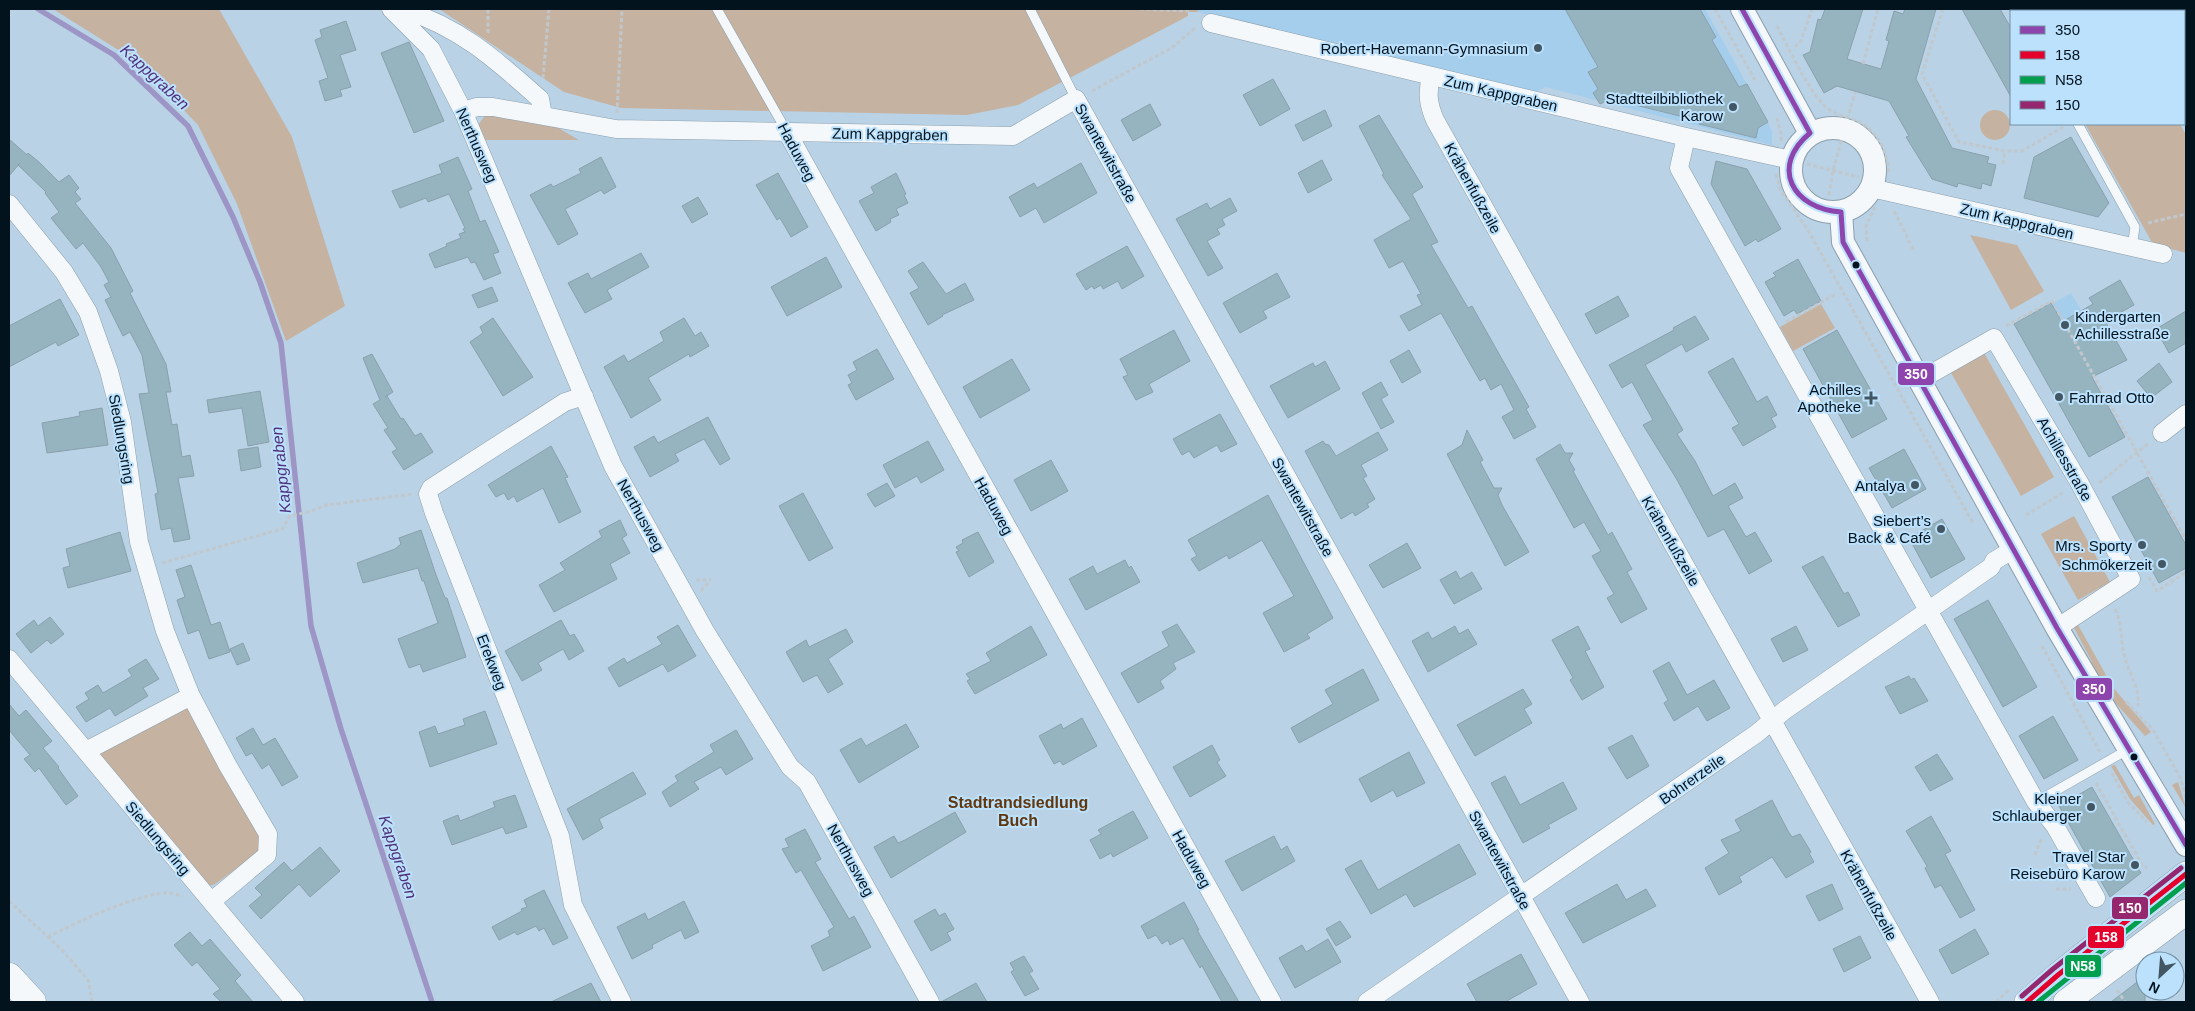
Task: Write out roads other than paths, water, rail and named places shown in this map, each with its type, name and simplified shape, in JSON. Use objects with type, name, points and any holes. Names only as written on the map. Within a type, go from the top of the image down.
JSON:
[{"type":"highway","points":[[9,977],[32,1002]]},
{"type":"main road","points":[[2027,1002],[2058,975],[2186,874]]},
{"type":"main road","points":[[2066,1002],[2186,912]]},
{"type":"street","name":"Nerthusweg","points":[[391,9],[430,49],[463,111],[613,466],[705,631],[790,767],[807,782],[930,1002]]},
{"type":"street","points":[[402,9],[458,32],[488,53],[540,98],[543,116]]},
{"type":"street","points":[[1742,9],[1810,133]]},
{"type":"street","name":"Zum Kappgraben","points":[[1205,24],[1791,160]]},
{"type":"street","points":[[430,49],[440,39],[458,32]]},
{"type":"street","name":"Krähenfußzeile","points":[[1431,76],[1428,98],[1435,120],[1930,1002]]},
{"type":"street","name":"Zum Kappgraben","points":[[463,111],[477,107],[493,107],[616,129],[1013,136],[1076,99]]},
{"type":"street","name":"Swantewitstraße","points":[[1076,99],[1580,1002]]},
{"type":"street","points":[[1846,123],[1868,145],[1874,159],[1875,174],[1882,194],[1834,212],[1811,207],[1797,194],[1790,177],[1791,160],[1798,143],[1810,133],[1846,123]]},
{"type":"street","name":"Haduweg","points":[[787,132],[1272,1002]]},
{"type":"street","points":[[1686,137],[1679,168],[2036,802],[2055,826],[2096,898]]},
{"type":"street","name":"Zum Kappgraben","points":[[1882,194],[2163,254]]},
{"type":"street","name":"Siedlungsring","points":[[9,204],[64,272],[88,312],[109,371],[122,422],[134,509],[146,568],[165,631],[191,696],[228,766],[268,834],[267,855],[212,901]]},
{"type":"street","points":[[1834,212],[1843,242],[2012,550],[2186,845]]},
{"type":"street","name":"Achillesstraße","points":[[1920,380],[1994,338],[2082,487],[2131,579],[2057,628]]},
{"type":"street","name":"Erekweg","points":[[584,396],[565,402],[431,488],[428,494],[560,836],[573,905],[622,1002]]},
{"type":"street","points":[[2162,433],[2186,414]]},
{"type":"street","name":"Bohrerzeile","points":[[1367,1002],[1521,898],[1756,734],[1772,720],[2012,550]]},
{"type":"street","name":"Siedlungsring","points":[[9,659],[295,1002]]},
{"type":"street","points":[[86,751],[191,696]]},
{"type":"lane","name":"Haduweg","points":[[717,9],[787,132]]},
{"type":"lane","name":"Swantewitstraße","points":[[1030,9],[1076,99]]},
{"type":"lane","points":[[2079,125],[2135,227],[2132,247]]},
{"type":"lane","points":[[2036,802],[2130,749]]},
{"type":"waterway","name":"Kappgraben","points":[[38,9],[114,55],[188,126],[233,217],[260,282],[281,343],[311,626],[341,729],[432,1002]]},
{"type":"place","name":"Robert-Havemann-Gymnasium","points":[[1538,48]]},
{"type":"place","name":"Stadtteilbibliothek Karow","points":[[1733,107]]},
{"type":"place","name":"Kindergarten Achillesstraße","points":[[2065,325]]},
{"type":"place","name":"Fahrrad Otto","points":[[2059,397]]},
{"type":"place","name":"Achilles Apotheke","points":[[1871,398]]},
{"type":"place","name":"Antalya","points":[[1915,485]]},
{"type":"place","name":"Siebert’s Back & Café","points":[[1941,529]]},
{"type":"place","name":"Mrs. Sporty","points":[[2142,545]]},
{"type":"place","name":"Schmökerzeit","points":[[2162,564]]},
{"type":"place","name":"Kleiner Schlauberger","points":[[2091,807]]},
{"type":"place","name":"Travel Star Reisebüro Karow","points":[[2135,865]]},
{"type":"district","name":"Stadtrandsiedlung Buch","points":[[1018,811]]}]
